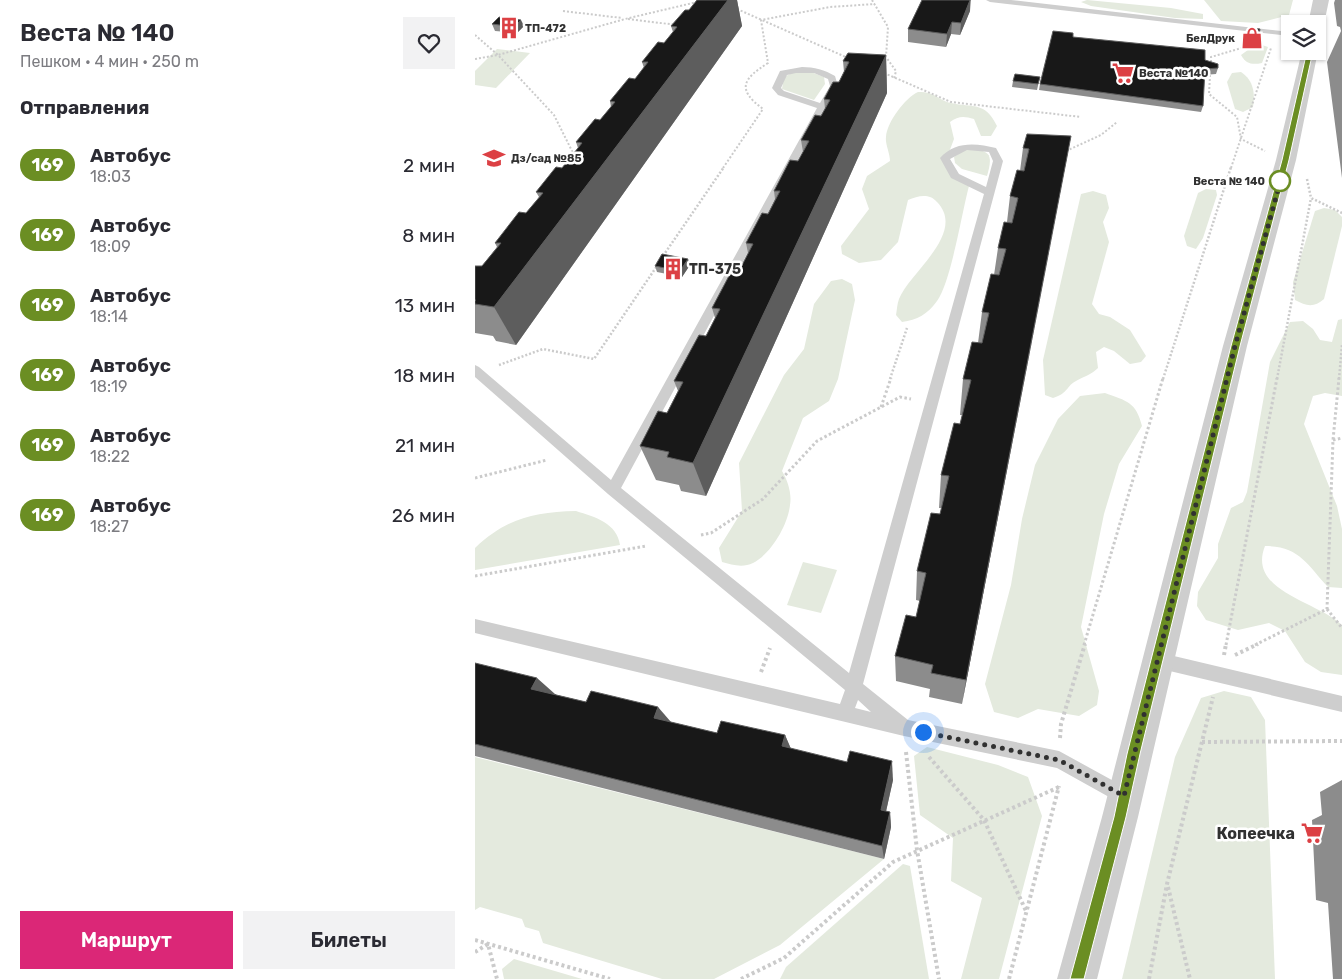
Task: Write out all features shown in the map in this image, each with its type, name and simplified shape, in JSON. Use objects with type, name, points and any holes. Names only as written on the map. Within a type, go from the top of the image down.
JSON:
[{"type":"street","points":[[1318,15],[1321,0]]},
{"type":"street","points":[[1077,979],[1235,346],[1286,160],[1308,60]]},
{"type":"lane","points":[[990,0],[1281,33]]},
{"type":"lane","points":[[613,490],[822,108],[834,86],[832,78],[822,72],[810,69],[783,73],[776,88],[781,93],[822,108]]},
{"type":"lane","points":[[845,714],[989,193]]},
{"type":"lane","points":[[476,372],[613,490],[904,728]]},
{"type":"lane","points":[[475,626],[904,728],[1059,760],[1124,796]]},
{"type":"lane","points":[[1157,660],[1342,704]]},
{"type":"path","points":[[872,0],[889,27],[886,57],[896,71],[894,79]]},
{"type":"path","points":[[475,59],[498,55],[625,18],[699,2]]},
{"type":"path","points":[[761,20],[830,7],[875,4]]},
{"type":"path","points":[[734,8],[856,61]]},
{"type":"path","points":[[563,11],[682,25]]},
{"type":"path","points":[[476,372],[543,350],[594,359],[763,109],[748,98],[745,86],[750,75],[768,63],[761,20]]},
{"type":"path","points":[[475,36],[498,55],[554,115],[575,159]]},
{"type":"path","points":[[1009,979],[1059,787],[1061,724],[1180,322],[1271,47]]},
{"type":"path","points":[[882,73],[951,102],[1081,117]]},
{"type":"path","points":[[1210,75],[1209,94],[1237,117],[1241,139]]},
{"type":"path","points":[[1062,152],[1101,135],[1117,122]]},
{"type":"path","points":[[1241,139],[1268,153]]},
{"type":"path","points":[[1307,179],[1311,198],[1223,661],[1327,609]]},
{"type":"path","points":[[1311,198],[1342,213]]},
{"type":"path","points":[[881,408],[907,328]]},
{"type":"path","points":[[1342,345],[1341,379],[1333,440],[1327,609],[1342,628]]},
{"type":"path","points":[[475,576],[676,541],[711,533],[763,499],[817,441],[901,397],[932,402]]},
{"type":"path","points":[[1333,440],[1342,438]]},
{"type":"path","points":[[475,478],[572,454]]},
{"type":"path","points":[[1149,979],[1167,884],[1219,674]]},
{"type":"path","points":[[904,728],[984,820],[1026,912]]},
{"type":"path","points":[[904,728],[917,850],[939,979]]},
{"type":"path","points":[[1202,742],[1342,741]]},
{"type":"path","points":[[741,979],[784,958],[893,862],[1059,787]]},
{"type":"path","points":[[1167,884],[1190,979]]},
{"type":"path","points":[[475,940],[610,979]]},
{"type":"path","points":[[475,952],[488,944]]},
{"type":"path","points":[[488,944],[497,979]]},
{"type":"shaded area","points":[[1087,0],[1171,8],[1203,14],[1203,19],[1175,18],[1091,6],[1081,2]]},
{"type":"shaded area","points":[[1204,0],[1293,0],[1289,15],[1281,15],[1281,17],[1258,23],[1221,21]]},
{"type":"shaded area","points":[[1262,45],[1268,47],[1262,63],[1250,63],[1241,55],[1252,47]]},
{"type":"shaded area","points":[[497,49],[530,53],[496,88],[475,85],[475,71]]},
{"type":"shaded area","points":[[794,72],[811,72],[824,77],[825,84],[814,100],[782,89],[784,77]]},
{"type":"shaded area","points":[[1241,72],[1249,79],[1254,97],[1253,107],[1243,112],[1235,109],[1227,82],[1232,73]]},
{"type":"shaded area","points":[[918,92],[929,93],[951,103],[983,109],[997,126],[991,136],[981,136],[974,119],[961,117],[950,122],[954,139],[945,163],[969,186],[956,246],[947,279],[937,301],[922,316],[902,322],[896,315],[899,299],[933,252],[941,239],[945,227],[944,214],[937,202],[927,196],[908,200],[898,242],[881,260],[859,263],[842,254],[841,246],[869,209],[862,189],[867,176],[890,161],[886,140],[887,131],[893,118],[902,105]]},
{"type":"shaded area","points":[[965,149],[980,150],[988,154],[990,162],[987,176],[962,169],[955,163],[954,157]]},
{"type":"shaded area","points":[[1206,189],[1216,190],[1217,195],[1203,238],[1196,249],[1187,246],[1184,236],[1198,193]]},
{"type":"shaded area","points":[[1093,191],[1106,195],[1109,208],[1103,222],[1109,242],[1092,304],[1099,314],[1110,317],[1130,330],[1146,356],[1141,362],[1130,364],[1114,351],[1104,347],[1096,352],[1098,368],[1073,383],[1062,394],[1053,398],[1045,395],[1043,360],[1081,194]]},
{"type":"shaded area","points":[[1324,208],[1335,210],[1342,217],[1342,226],[1324,299],[1317,304],[1306,305],[1295,300],[1293,282],[1315,211]]},
{"type":"shaded area","points":[[842,279],[852,284],[855,300],[838,379],[829,401],[803,418],[782,471],[790,492],[789,513],[786,521],[778,538],[760,559],[741,566],[722,562],[719,548],[742,511],[739,463],[784,375],[804,349],[814,304],[831,281]]},
{"type":"shaded area","points":[[1342,319],[1342,396],[1325,393],[1313,396],[1304,424],[1337,506],[1342,529],[1342,588],[1328,587],[1308,564],[1286,549],[1265,546],[1262,561],[1266,574],[1275,584],[1342,625],[1342,675],[1321,672],[1305,662],[1285,631],[1269,623],[1238,630],[1206,620],[1197,606],[1198,592],[1218,558],[1218,544],[1231,508],[1243,502],[1247,492],[1270,362],[1290,322],[1303,321],[1313,329],[1320,340],[1332,342],[1338,320]]},
{"type":"shaded area","points":[[1105,393],[1125,401],[1133,407],[1140,418],[1142,426],[1119,464],[1104,514],[1081,627],[1099,691],[1097,705],[1079,716],[1038,709],[1018,718],[994,712],[985,684],[1011,585],[1022,519],[1035,465],[1058,419],[1080,396]]},
{"type":"shaded area","points":[[576,511],[610,526],[615,531],[620,545],[475,570],[475,548],[498,530],[510,523],[534,515]]},
{"type":"shaded area","points":[[803,562],[837,570],[821,613],[787,605]]},
{"type":"shaded area","points":[[1224,691],[1251,697],[1265,720],[1275,979],[1122,979],[1175,757],[1201,698]]},
{"type":"shaded area","points":[[927,747],[998,765],[1028,777],[1042,816],[999,979],[961,979],[982,898],[951,881],[953,838],[920,815],[914,756]]},
{"type":"shaded area","points":[[475,757],[884,859],[780,945],[714,979],[662,979],[543,943],[539,931],[525,927],[522,919],[480,907],[475,910]]},
{"type":"shaded area","points":[[903,864],[910,866],[929,979],[780,979],[786,967]]},
{"type":"shaded area","points":[[514,959],[582,979],[504,979],[502,969]]},
{"type":"building","points":[[697,0],[728,0],[494,307],[475,304],[475,266],[482,266],[501,243],[495,243],[519,212],[526,213],[543,193],[536,192],[556,167],[562,168],[582,143],[576,142],[595,119],[600,120],[615,102],[610,101],[629,78],[635,79],[648,62],[642,62],[658,42],[664,43],[677,27],[671,26]]},
{"type":"building","points":[[922,0],[970,0],[961,23],[952,22],[947,34],[908,29]]},
{"type":"building","points":[[499,17],[521,20],[514,27],[492,24]]},
{"type":"building","points":[[1250,28],[1260,29],[1259,35],[1249,34]]},
{"type":"building","name":"Веста №140","points":[[1053,31],[1073,33],[1073,37],[1205,50],[1205,60],[1218,64],[1218,68],[1205,69],[1203,106],[1040,84]]},
{"type":"building","points":[[848,53],[886,55],[693,463],[667,457],[669,452],[640,446],[658,411],[667,413],[683,382],[674,381],[699,335],[706,336],[720,309],[712,308],[730,274],[737,275],[753,244],[746,243],[762,213],[768,214],[780,191],[774,191],[790,160],[798,161],[809,141],[801,140],[815,115],[821,116],[830,100],[824,99],[833,82],[839,82],[849,62],[843,61]]},
{"type":"building","points":[[1015,74],[1040,77],[1038,84],[1013,81]]},
{"type":"building","points":[[1027,134],[1071,136],[966,680],[931,673],[933,665],[895,656],[906,615],[916,617],[926,573],[917,571],[931,513],[940,514],[949,476],[941,475],[954,423],[960,424],[971,380],[963,379],[972,342],[982,343],[989,313],[982,312],[991,274],[999,275],[1006,249],[998,248],[1004,222],[1012,223],[1018,198],[1010,196],[1017,170],[1024,171],[1029,149],[1023,148]]},
{"type":"building","points":[[662,254],[688,259],[680,271],[655,266]]},
{"type":"building","points":[[475,663],[537,678],[531,689],[586,702],[591,691],[658,707],[654,718],[717,733],[721,721],[785,735],[782,746],[847,762],[850,751],[892,761],[881,810],[890,812],[882,846],[475,744]]},
{"type":"bus line","name":"169","points":[[1077,979],[1120,817],[1133,754],[1235,346],[1286,160],[1308,60]]},
{"type":"place","name":"ТП-472","points":[[509,28]]},
{"type":"place","name":"БелДрук","points":[[1252,38]]},
{"type":"place","name":"Веста №140","points":[[1123,73]]},
{"type":"place","name":"Дз/сад №85","points":[[494,158]]},
{"type":"place","name":"Веста № 140","points":[[1280,181]]},
{"type":"place","name":"ТП-375","points":[[673,269]]},
{"type":"place","name":"Копеечка","points":[[1312,833]]},
{"type":"route","points":[[923,732],[1059,760],[1124,796],[1235,346],[1281,179],[1280,181]]}]
